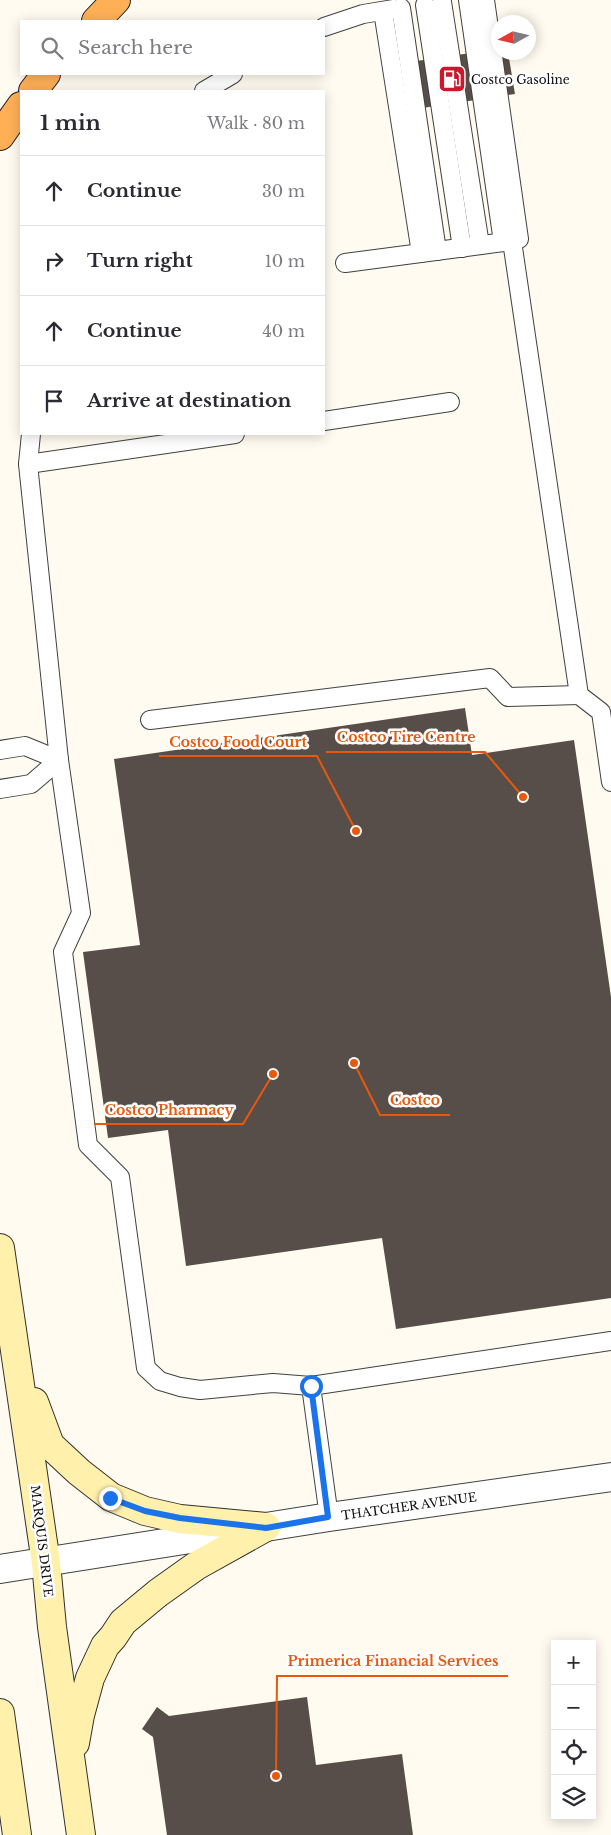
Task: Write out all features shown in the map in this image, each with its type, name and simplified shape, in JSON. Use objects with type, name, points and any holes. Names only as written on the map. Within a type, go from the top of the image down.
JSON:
[{"type":"highway","points":[[97,20],[116,0]]},
{"type":"highway","points":[[34,90],[45,75]]},
{"type":"highway","points":[[0,136],[20,107]]},
{"type":"main road","name":"MARQUIS DRIVE","points":[[0,1248],[46,1563],[52,1627],[82,1835]]},
{"type":"main road","points":[[15,1348],[50,1445],[110,1498],[145,1511],[180,1518],[266,1528]]},
{"type":"main road","points":[[71,1764],[80,1715],[90,1678],[105,1646],[123,1622],[158,1593],[196,1566],[266,1528]]},
{"type":"main road","points":[[0,1713],[3,1752],[17,1835]]},
{"type":"street","name":"THATCHER AVENUE","points":[[0,1570],[328,1517],[611,1477]]},
{"type":"lane","points":[[468,0],[579,695]]},
{"type":"lane","points":[[345,263],[519,240],[485,0]]},
{"type":"lane","points":[[441,2],[480,245]]},
{"type":"lane","points":[[325,27],[363,14],[441,2]]},
{"type":"lane","points":[[441,2],[462,248]]},
{"type":"lane","points":[[401,8],[429,252]]},
{"type":"lane","points":[[383,10],[429,252]]},
{"type":"lane","points":[[206,90],[231,75]]},
{"type":"lane","points":[[325,421],[450,402]]},
{"type":"lane","points":[[31,435],[28,464],[59,760],[81,913],[63,952],[88,1145],[120,1177],[146,1368],[160,1381],[200,1390],[273,1383],[311,1386],[611,1341]]},
{"type":"lane","points":[[28,464],[228,435]]},
{"type":"lane","points":[[150,720],[490,678],[508,697],[579,695],[601,712],[611,782]]},
{"type":"lane","points":[[0,750],[25,746],[59,760]]},
{"type":"lane","points":[[0,789],[31,784],[59,760]]},
{"type":"lane","points":[[311,1386],[328,1517]]},
{"type":"building","name":"Costco Gasoline","points":[[491,50],[491,60],[509,60],[515,94],[396,112],[389,65]]},
{"type":"building","points":[[465,708],[472,755],[574,740],[611,997],[611,1298],[396,1329],[382,1238],[186,1266],[168,1130],[108,1138],[83,952],[140,945],[114,759]]},
{"type":"building","points":[[307,1697],[316,1765],[402,1754],[413,1835],[167,1835],[153,1737],[142,1729],[157,1707],[169,1716]]},
{"type":"place","name":"Costco Gasoline","points":[[452,79]]},
{"type":"place","name":"Costco Tire Centre","points":[[523,797]]},
{"type":"place","name":"Costco Food Court","points":[[356,831]]},
{"type":"place","name":"Costco","points":[[354,1063]]},
{"type":"place","name":"Costco Pharmacy","points":[[273,1074]]},
{"type":"place","name":"Primerica Financial Services","points":[[276,1776]]},
{"type":"route","points":[[110,1498],[145,1511],[180,1518],[266,1528],[328,1517],[311,1386]]}]
